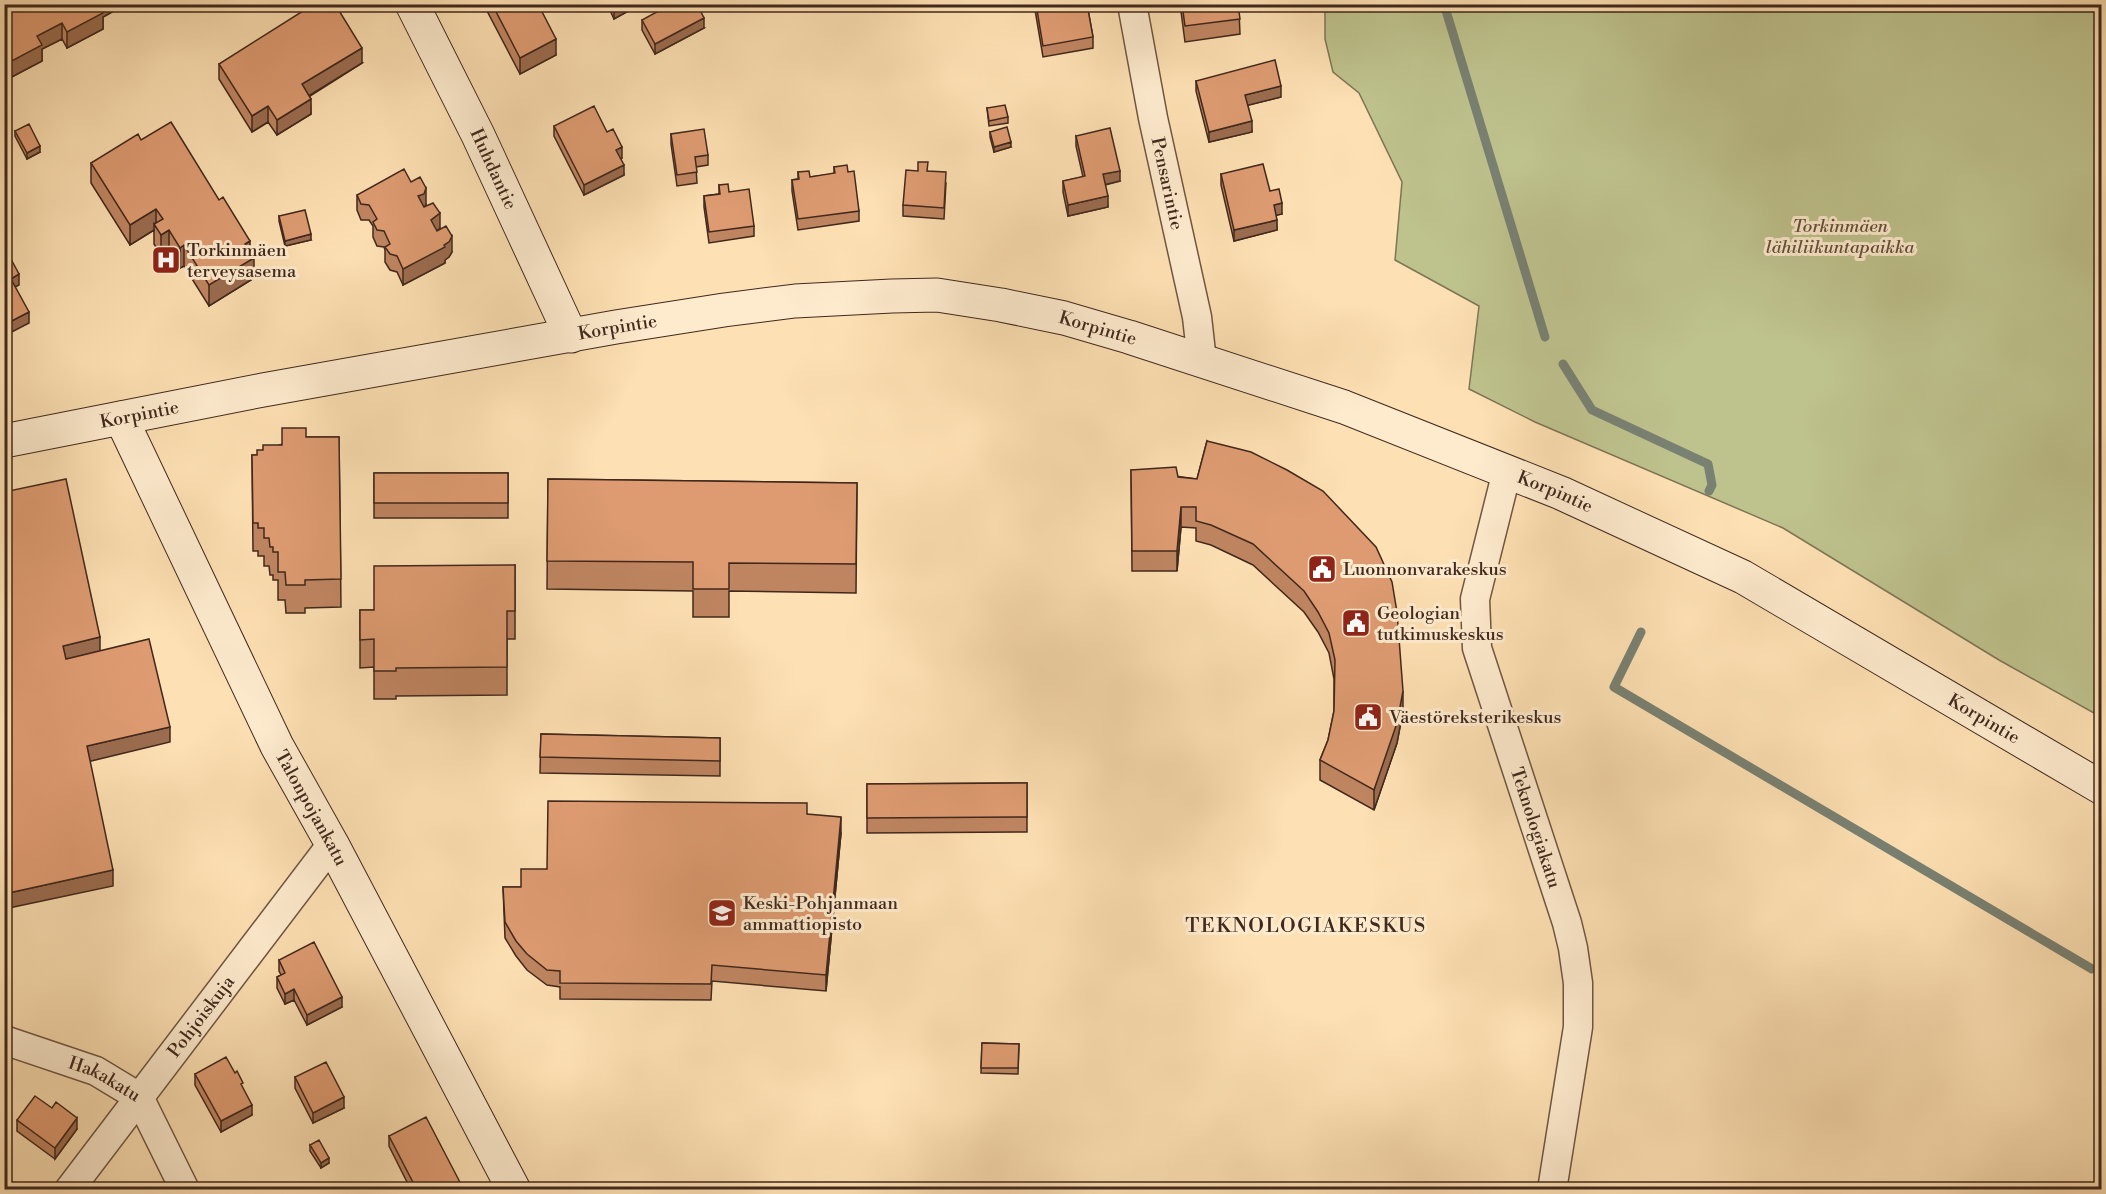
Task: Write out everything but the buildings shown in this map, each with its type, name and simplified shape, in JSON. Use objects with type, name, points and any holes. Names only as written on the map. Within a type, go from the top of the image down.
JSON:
[{"type":"street","name":"Huhdantie","points":[[412,4],[478,135],[571,336]]},
{"type":"street","name":"Pensarintie","points":[[1132,4],[1153,118],[1197,317],[1202,361]]},
{"type":"street","name":"Korpintie","points":[[4,441],[263,390],[724,310],[795,301],[937,295],[1001,305],[1064,318],[1344,407],[1561,493],[1743,577],[2102,788]]},
{"type":"street","name":"Talonpojankatu","points":[[121,418],[277,746],[332,844],[514,1190]]},
{"type":"street","name":"Teknologiakatu","points":[[1507,471],[1477,590],[1475,621],[1477,648],[1567,923],[1578,983],[1578,1027],[1552,1190]]},
{"type":"street","name":"Pohjoiskuja","points":[[69,1190],[332,844]]},
{"type":"street","name":"Hakakatu","points":[[4,1040],[96,1071],[139,1097],[184,1190]]},
{"type":"green space","name":"Torkinmäen lähiliikuntapaikka","points":[[1325,4],[2101,5],[2101,717],[1999,660],[1783,528],[1535,422],[1469,389],[1479,306],[1395,260],[1402,182],[1359,93],[1333,72],[1325,39]]},
{"type":"waterway","points":[[1444,4],[1545,337]]},
{"type":"waterway","points":[[1563,364],[1592,410],[1708,464],[1712,485],[1709,491]]},
{"type":"waterway","points":[[1641,632],[1614,687],[2092,969]]},
{"type":"place","name":"Torkinmäen terveysasema","points":[[166,260]]},
{"type":"place","name":"Luonnonvarakeskus","points":[[1322,569]]},
{"type":"place","name":"Geologian tutkimuskeskus","points":[[1356,623]]},
{"type":"place","name":"Väestöreksterikeskus","points":[[1368,717]]},
{"type":"place","name":"Keski-Pohjanmaan ammattiopisto","points":[[722,913]]},
{"type":"district","name":"TEKNOLOGIAKESKUS","points":[[1306,926]]}]
